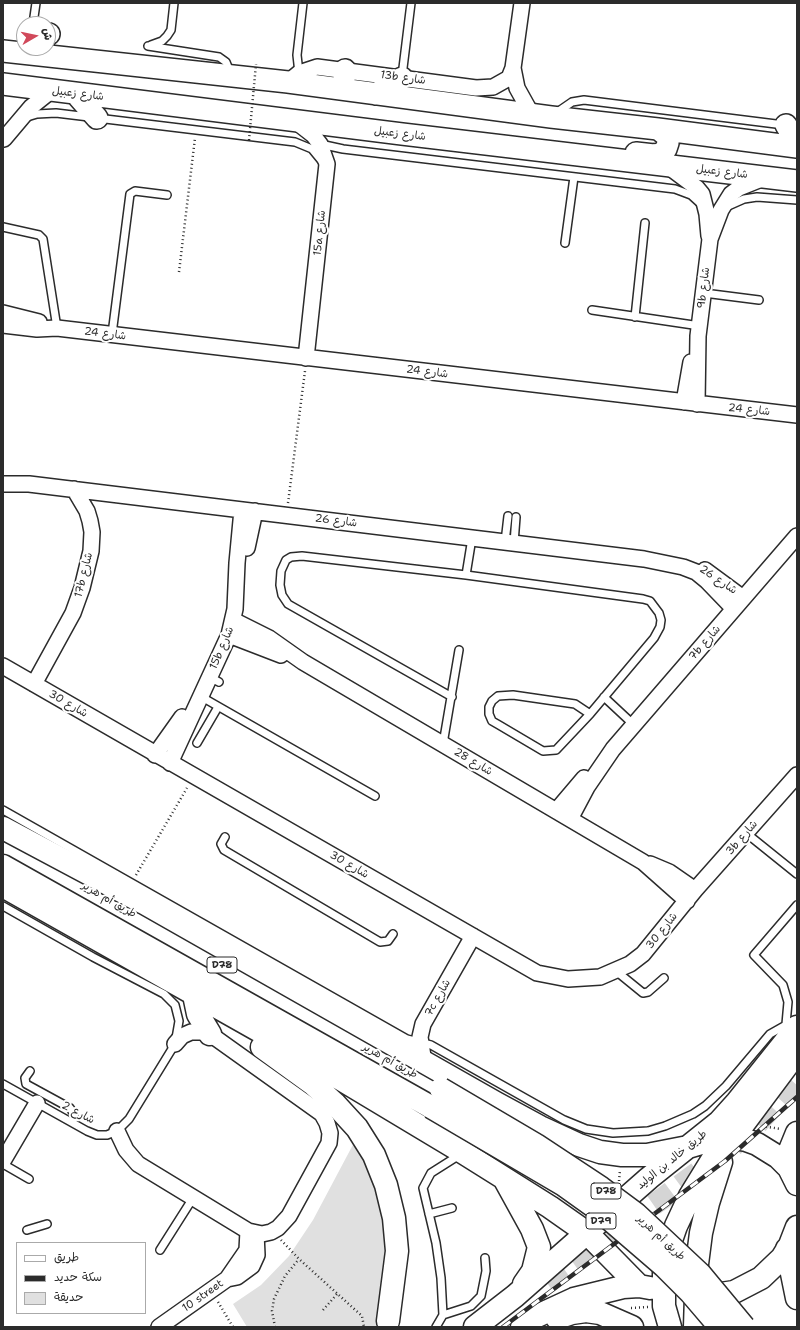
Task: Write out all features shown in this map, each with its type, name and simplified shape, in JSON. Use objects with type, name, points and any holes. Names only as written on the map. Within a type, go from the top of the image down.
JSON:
[{"type":"main road","points":[[3,50],[16,45]]},
{"type":"main road","points":[[3,50],[231,77],[344,80],[376,94],[797,147]]},
{"type":"main road","points":[[376,94],[402,78]]},
{"type":"main road","name":"شارع زعبيل","points":[[3,84],[462,142],[568,153],[780,179]]},
{"type":"main road","points":[[76,94],[97,118]]},
{"type":"main road","points":[[791,125],[797,143]]},
{"type":"main road","points":[[568,153],[576,148],[585,147],[647,154],[661,154],[666,149],[668,143],[666,136],[658,129]]},
{"type":"main road","points":[[780,179],[797,191]]},
{"type":"main road","points":[[3,828],[422,1053],[540,1127],[580,1145],[600,1152],[622,1155],[647,1154],[688,1147],[708,1141],[731,1141],[757,1144],[768,1150],[793,1176]]},
{"type":"main road","name":"طريق أم هرير","points":[[3,839],[436,1098],[564,1185],[599,1210],[664,1266],[691,1293],[720,1327]]},
{"type":"main road","name":"طريق أم هرير","points":[[3,866],[436,1098],[536,1144],[602,1188],[636,1214],[700,1274],[744,1327]]},
{"type":"main road","points":[[3,886],[274,1039],[464,1153],[587,1233],[639,1286]]},
{"type":"main road","points":[[93,957],[122,954]]},
{"type":"main road","points":[[194,995],[198,1014],[210,1034]]},
{"type":"main road","points":[[221,1010],[236,1028],[313,1084],[335,1104],[357,1128],[374,1155],[386,1185],[395,1224],[397,1251],[388,1321]]},
{"type":"main road","name":"طريق خالد بن الوليد","points":[[515,1296],[649,1178],[719,1122],[737,1102],[791,1025]]},
{"type":"main road","points":[[670,1327],[664,1306],[664,1273],[667,1255],[676,1226],[690,1196],[714,1157],[731,1141],[797,1052]]},
{"type":"main road","points":[[793,1176],[788,1155],[797,1133]]},
{"type":"main road","points":[[695,1327],[697,1264],[706,1210],[717,1173],[731,1141]]},
{"type":"main road","points":[[505,1179],[532,1229],[539,1247],[533,1271],[515,1296]]},
{"type":"main road","points":[[522,1327],[535,1317],[574,1299],[623,1287],[639,1286],[676,1295],[695,1297],[719,1295],[748,1286],[772,1269],[787,1249],[797,1227]]},
{"type":"main road","points":[[787,1249],[797,1298]]},
{"type":"main road","name":"D79","points":[[475,1327],[515,1296]]},
{"type":"main road","points":[[540,1327],[572,1313],[586,1311],[600,1313],[632,1327]]},
{"type":"street","points":[[522,3],[513,68],[519,93],[542,116]]},
{"type":"street","name":"13b شارع","points":[[344,80],[402,78],[476,88],[493,87],[509,78],[513,68]]},
{"type":"street","points":[[3,141],[19,120],[37,101],[51,91]]},
{"type":"street","name":"15a شارع","points":[[294,120],[313,135],[320,144],[327,164],[306,358]]},
{"type":"street","points":[[668,166],[697,188],[705,202],[714,212]]},
{"type":"street","name":"9b شارع","points":[[691,403],[692,360],[699,331],[714,212],[731,194],[739,188],[780,179]]},
{"type":"street","name":"شارع 24","points":[[3,313],[57,328]]},
{"type":"street","name":"شارع 24","points":[[3,325],[31,329],[57,328],[112,334],[797,415]]},
{"type":"street","name":"شارع 26","points":[[3,475],[29,484]]},
{"type":"street","name":"شارع 26","points":[[3,484],[29,484],[74,489],[644,559],[683,567],[696,572],[739,603]]},
{"type":"street","name":"17b شارع","points":[[34,684],[78,601],[91,552],[92,532],[90,521],[74,489]]},
{"type":"street","name":"15b شارع","points":[[155,755],[188,709],[214,680],[233,620],[248,511]]},
{"type":"street","name":"7b شارع","points":[[570,819],[587,787],[613,750],[797,536]]},
{"type":"street","name":"شارع 28","points":[[233,620],[269,638],[303,662],[643,862],[691,896]]},
{"type":"street","name":"شارع 28","points":[[229,635],[303,662]]},
{"type":"street","points":[[9,669],[26,669],[49,657]]},
{"type":"street","name":"شارع 30","points":[[9,669],[410,906],[473,936],[537,973],[551,977],[584,979],[616,971],[643,954],[691,896]]},
{"type":"street","name":"15b شارع","points":[[170,763],[200,696]]},
{"type":"street","name":"7b شارع","points":[[556,811],[599,761],[613,750]]},
{"type":"street","name":"3b شارع","points":[[691,896],[795,780]]},
{"type":"street","name":"7c شارع","points":[[422,1053],[423,1024],[473,936]]},
{"type":"street","points":[[117,1131],[126,1150],[138,1164],[252,1232],[262,1234],[278,1228],[289,1216],[329,1143],[330,1133],[328,1123],[322,1114],[315,1108],[210,1034],[191,1032],[182,1036],[175,1044]]},
{"type":"street","points":[[3,1160],[37,1103]]},
{"type":"street","name":"10 street","points":[[159,1327],[227,1279],[237,1277],[252,1266],[257,1255],[252,1232]]},
{"type":"lane","points":[[36,3],[40,16]]},
{"type":"lane","points":[[174,3],[171,30],[162,41],[148,46],[219,57],[229,66],[231,77]]},
{"type":"lane","points":[[294,78],[303,3]]},
{"type":"lane","points":[[402,78],[410,3]]},
{"type":"lane","points":[[542,116],[566,105],[584,100],[791,125]]},
{"type":"lane","points":[[19,120],[47,113],[295,142],[304,144],[318,156],[326,175]]},
{"type":"lane","points":[[320,144],[343,149],[684,191],[714,212],[733,203],[751,198],[773,197],[797,200]]},
{"type":"lane","points":[[565,243],[574,177]]},
{"type":"lane","points":[[112,334],[130,194],[135,191],[167,195]]},
{"type":"lane","points":[[635,317],[644,223]]},
{"type":"lane","points":[[3,227],[40,235],[43,239],[57,328]]},
{"type":"lane","points":[[704,293],[759,300]]},
{"type":"lane","points":[[592,310],[635,317],[699,331]]},
{"type":"lane","points":[[508,516],[510,543]]},
{"type":"lane","points":[[510,543],[516,517]]},
{"type":"lane","points":[[466,575],[472,538]]},
{"type":"lane","points":[[452,697],[288,604],[281,590],[281,571],[286,560],[296,556],[466,575],[643,598],[650,601],[659,613],[660,627],[654,638],[590,714],[562,746],[550,752],[537,748],[495,723],[489,714],[489,707],[492,701],[498,696],[513,695],[575,704],[590,714]]},
{"type":"lane","points":[[443,744],[452,697],[458,650]]},
{"type":"lane","points":[[200,696],[375,796]]},
{"type":"lane","points":[[604,697],[634,725]]},
{"type":"lane","points":[[197,743],[218,707]]},
{"type":"lane","points":[[3,810],[410,1040],[422,1053],[431,1046],[574,1125],[600,1132],[631,1133],[665,1126],[693,1114],[705,1106],[726,1086],[770,1034],[791,1025],[797,1020]]},
{"type":"lane","points":[[746,833],[797,874]]},
{"type":"lane","points":[[225,837],[221,844],[224,850],[380,942],[388,941],[393,934]]},
{"type":"lane","points":[[791,1025],[785,989],[777,978],[754,955],[797,905]]},
{"type":"lane","points":[[3,906],[170,999],[178,1013],[179,1021],[175,1044],[129,1119],[117,1131]]},
{"type":"lane","points":[[616,971],[643,993],[648,992],[664,978]]},
{"type":"lane","points":[[30,1071],[25,1080],[28,1086],[70,1108],[74,1114],[73,1123]]},
{"type":"lane","name":"شارع 2","points":[[3,1084],[97,1135],[107,1135],[117,1131]]},
{"type":"lane","points":[[436,1327],[443,1315],[442,1278],[436,1243],[423,1188],[426,1179],[431,1173],[464,1153]]},
{"type":"lane","points":[[3,1164],[29,1179]]},
{"type":"lane","points":[[160,1250],[193,1198]]},
{"type":"lane","points":[[429,1214],[452,1208]]},
{"type":"lane","points":[[27,1230],[47,1224]]},
{"type":"lane","points":[[443,1315],[471,1306],[481,1296],[486,1271],[485,1258]]},
{"type":"path","points":[[249,140],[256,64]]},
{"type":"path","points":[[179,272],[196,130]]},
{"type":"path","points":[[287,515],[306,358]]},
{"type":"path","points":[[131,882],[194,777]]},
{"type":"path","points":[[278,1228],[282,1241],[299,1259],[362,1316],[364,1327]]},
{"type":"path","points":[[275,1327],[272,1311],[274,1299],[285,1276],[299,1259]]},
{"type":"path","points":[[211,1291],[233,1327]]},
{"type":"path","points":[[323,1310],[338,1293]]},
{"type":"green space","points":[[356,1139],[379,1179],[390,1256],[384,1307],[378,1327],[247,1327],[233,1304],[261,1285],[289,1256],[313,1220]]},
{"type":"tunnel","points":[[545,1280],[663,1198],[732,1147],[757,1124],[797,1080]]},
{"type":"railway","points":[[503,1327],[725,1161],[797,1097]]}]
